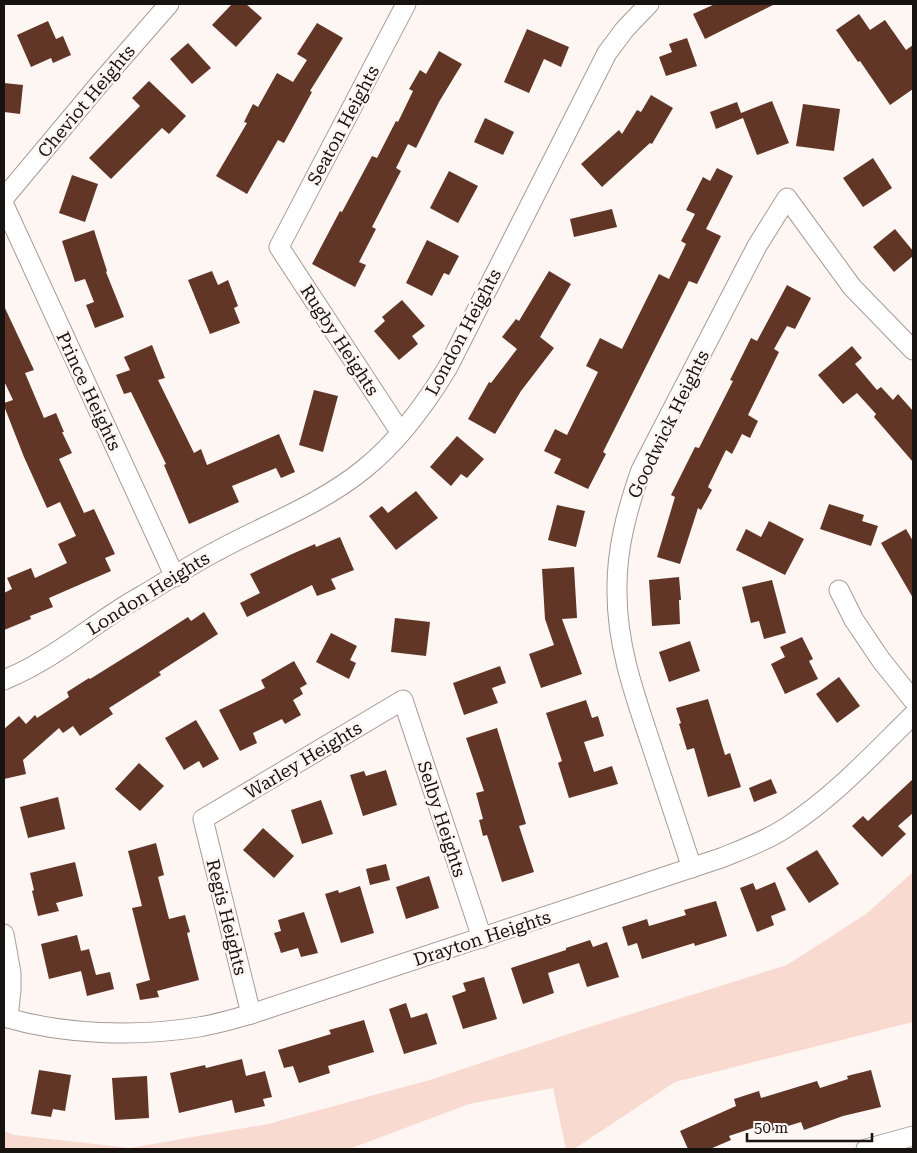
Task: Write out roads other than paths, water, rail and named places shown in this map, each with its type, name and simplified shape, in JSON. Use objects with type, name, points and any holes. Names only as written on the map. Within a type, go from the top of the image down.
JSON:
[{"type":"street","name":"Cheviot Heights","points":[[4,198],[169,4]]},
{"type":"street","name":"Seaton Heights","points":[[279,247],[406,4]]},
{"type":"street","name":"London Heights","points":[[4,680],[38,663],[140,596],[214,553],[310,504],[337,488],[363,470],[387,449],[402,433],[432,393],[448,367],[607,53],[625,29],[649,4]]},
{"type":"street","name":"Goodwick Heights","points":[[692,868],[632,688],[624,656],[618,609],[618,561],[623,529],[641,470],[757,246],[787,198],[852,287],[913,350]]},
{"type":"street","name":"Prince Heights","points":[[4,205],[175,577]]},
{"type":"street","name":"Rugby Heights","points":[[279,247],[402,433]]},
{"type":"street","points":[[839,590],[854,620],[880,660],[913,700]]},
{"type":"street","name":"Warley Heights","points":[[202,819],[403,700]]},
{"type":"street","name":"Selby Heights","points":[[403,700],[482,938]]},
{"type":"street","name":"Drayton Heights","points":[[6,1017],[62,1029],[108,1033],[154,1032],[200,1027],[251,1014],[482,938],[692,868],[757,844],[805,815],[836,789],[913,715]]},
{"type":"street","name":"Regis Heights","points":[[202,819],[251,1014]]},
{"type":"street","points":[[4,934],[11,973],[6,1017]]},
{"type":"street","points":[[866,1149],[913,1136]]}]
